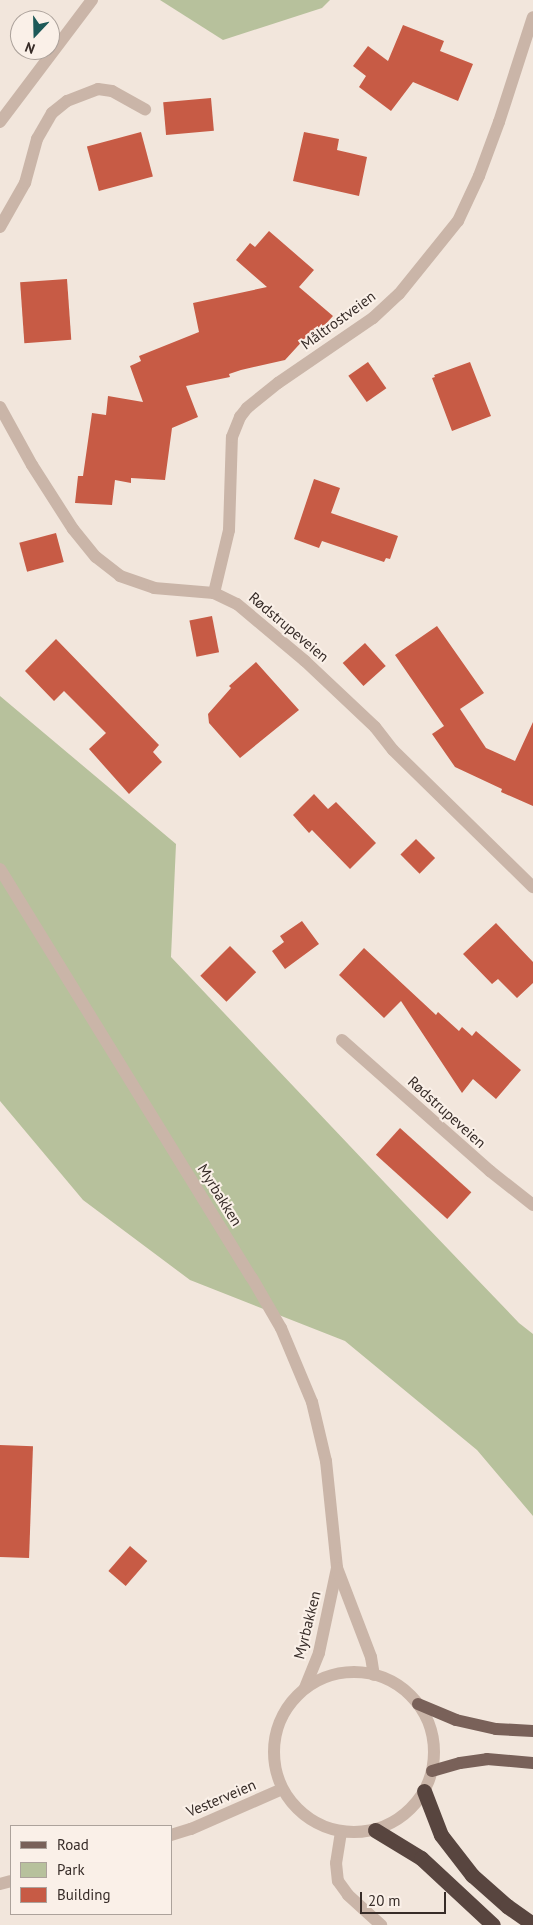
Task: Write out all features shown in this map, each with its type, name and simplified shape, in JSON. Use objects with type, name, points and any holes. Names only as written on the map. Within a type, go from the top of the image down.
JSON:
[{"type":"highway","points":[[424,1791],[442,1835],[472,1875],[507,1906],[533,1924]]},
{"type":"highway","points":[[375,1830],[421,1858],[493,1925]]},
{"type":"main road","points":[[418,1704],[456,1720],[496,1729],[533,1731]]},
{"type":"main road","points":[[432,1771],[460,1763],[487,1759],[533,1763]]},
{"type":"street","points":[[0,122],[92,0]]},
{"type":"street","name":"Måltrostveien","points":[[214,594],[229,530],[232,437],[240,417],[247,408],[278,383],[373,318],[418,272],[458,221],[479,176],[499,122],[533,16]]},
{"type":"street","points":[[0,227],[26,183],[38,138],[52,113],[67,101],[98,89],[112,92],[145,109]]},
{"type":"street","name":"Rødstrupeveien","points":[[0,407],[23,449],[68,521],[96,557],[120,576],[154,588],[214,594],[237,604],[306,660],[375,727],[393,750],[533,888]]},
{"type":"street","name":"Myrbakken","points":[[0,869],[281,1328],[312,1402],[319,1427],[330,1492],[337,1568],[368,1649],[374,1675]]},
{"type":"street","name":"Rødstrupeveien","points":[[342,1040],[490,1172],[533,1205]]},
{"type":"street","name":"Myrbakken","points":[[305,1688],[320,1653],[337,1568]]},
{"type":"street","points":[[347,1672],[374,1675],[398,1686],[418,1704],[427,1720],[432,1736],[434,1754],[432,1771],[424,1791],[411,1808],[394,1822],[375,1830],[358,1833],[341,1832],[317,1824],[297,1809],[282,1789],[274,1760],[273,1745],[278,1724],[289,1704],[305,1688],[325,1677],[347,1672]]},
{"type":"street","name":"Vesterveien","points":[[172,1835],[191,1829],[282,1789]]},
{"type":"street","points":[[341,1832],[336,1863],[338,1881],[348,1895],[381,1925]]},
{"type":"green space","points":[[160,0],[330,0],[322,8],[223,40]]},
{"type":"green space","points":[[0,696],[176,844],[171,957],[519,1323],[533,1334],[533,1516],[477,1450],[345,1341],[190,1280],[83,1200],[0,1101]]},
{"type":"building","points":[[403,25],[444,41],[440,51],[473,64],[458,101],[413,82],[391,111],[359,87],[366,76],[353,66],[368,46],[388,61]]},
{"type":"building","points":[[211,98],[214,131],[166,135],[163,102]]},
{"type":"building","points":[[141,132],[153,176],[99,191],[87,146]]},
{"type":"building","points":[[304,132],[339,139],[337,150],[367,157],[359,196],[293,181]]},
{"type":"building","points":[[269,231],[314,270],[299,287],[333,316],[312,339],[307,336],[285,360],[241,370],[229,374],[230,377],[186,386],[198,417],[172,428],[165,480],[131,478],[131,483],[115,480],[112,505],[75,503],[78,476],[83,476],[92,413],[106,415],[108,396],[143,402],[130,366],[141,361],[139,356],[199,332],[193,303],[267,287],[236,260],[250,243],[255,247]]},
{"type":"building","points":[[67,279],[71,340],[24,343],[20,282]]},
{"type":"building","points":[[368,362],[386,388],[367,402],[348,376]]},
{"type":"building","points":[[470,362],[491,416],[452,431],[432,378],[435,377],[434,375]]},
{"type":"building","points":[[314,479],[340,488],[331,513],[398,536],[390,559],[386,558],[384,562],[322,541],[319,548],[294,539]]},
{"type":"building","points":[[56,533],[64,562],[27,572],[19,543]]},
{"type":"building","points":[[212,616],[219,652],[196,657],[189,620]]},
{"type":"building","points":[[437,626],[484,693],[460,709],[486,748],[515,761],[533,722],[533,806],[501,792],[502,789],[455,767],[432,734],[444,726],[395,655]]},
{"type":"building","points":[[56,639],[159,745],[153,752],[162,762],[129,794],[89,749],[106,733],[64,691],[54,701],[25,671]]},
{"type":"building","points":[[365,643],[386,666],[363,686],[343,663]]},
{"type":"building","points":[[256,662],[299,710],[240,758],[209,723],[208,714],[231,688],[229,686]]},
{"type":"building","points":[[314,794],[328,809],[336,802],[376,843],[350,869],[312,830],[309,833],[293,815]]},
{"type":"building","points":[[416,839],[435,858],[420,874],[400,855]]},
{"type":"building","points":[[302,921],[319,944],[285,969],[272,951],[284,942],[280,936]]},
{"type":"building","points":[[496,923],[533,962],[533,983],[517,998],[498,979],[492,984],[463,954]]},
{"type":"building","points":[[230,946],[256,972],[226,1002],[200,976]]},
{"type":"building","points":[[364,948],[436,1015],[438,1012],[459,1031],[462,1027],[472,1036],[476,1031],[521,1070],[496,1099],[473,1079],[462,1093],[401,1001],[384,1018],[339,975]]},
{"type":"building","points":[[400,1128],[471,1192],[447,1219],[376,1155]]},
{"type":"building","points":[[0,1445],[33,1446],[29,1558],[0,1557]]},
{"type":"building","points":[[130,1546],[147,1561],[126,1586],[108,1571]]}]
